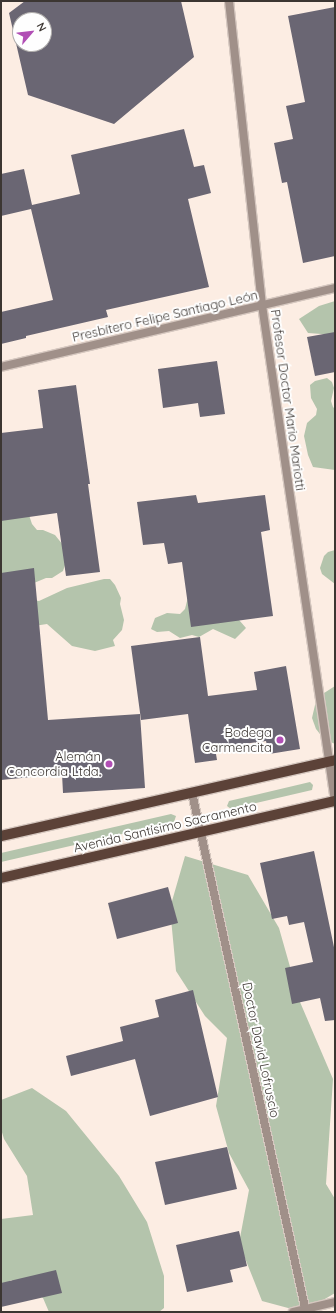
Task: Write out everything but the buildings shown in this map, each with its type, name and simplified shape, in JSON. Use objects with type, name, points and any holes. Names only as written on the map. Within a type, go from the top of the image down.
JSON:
[{"type":"main road","points":[[1,836],[332,760]]},
{"type":"main road","name":"Avenida Santísimo Sacramento","points":[[1,878],[335,801]]},
{"type":"street","name":"Profesor Doctor Mario Mariotti","points":[[229,1],[262,305],[332,760],[335,801]]},
{"type":"street","name":"Presbítero Felipe Santiago León","points":[[1,366],[335,288]]},
{"type":"street","name":"Doctor David Lofruscio","points":[[192,793],[306,1311]]},
{"type":"street","points":[[293,1312],[306,1311],[335,1302]]},
{"type":"green space","points":[[335,301],[335,335],[308,333],[299,319],[319,306]]},
{"type":"green space","points":[[327,378],[332,382],[334,388],[331,401],[335,409],[335,470],[313,467],[308,455],[304,436],[307,423],[316,415],[317,409],[311,398],[310,385],[315,381]]},
{"type":"green space","points":[[1,501],[28,512],[32,524],[37,530],[43,530],[55,535],[63,545],[65,565],[63,571],[52,578],[46,578],[34,583],[32,600],[39,601],[67,588],[104,579],[110,579],[115,585],[121,598],[120,604],[124,620],[122,630],[113,640],[115,646],[95,651],[72,646],[47,624],[1,631]]},
{"type":"green space","points":[[335,550],[335,584],[322,574],[320,568],[324,556],[328,552]]},
{"type":"green space","points":[[188,597],[233,613],[246,628],[235,639],[213,629],[199,637],[192,635],[180,638],[169,631],[157,632],[151,629],[155,618],[167,613],[180,614],[185,609]]},
{"type":"green space","points":[[335,686],[335,744],[324,739],[316,729],[312,718],[315,705],[321,695]]},
{"type":"green space","points":[[310,782],[313,785],[312,790],[231,809],[227,806],[229,801]]},
{"type":"green space","points":[[171,814],[176,816],[174,822],[1,862],[1,853]]},
{"type":"green space","points":[[185,856],[248,875],[279,928],[300,1002],[333,1079],[326,1184],[335,1199],[335,1293],[303,1312],[262,1301],[239,1243],[249,1190],[229,1153],[216,1106],[227,1038],[205,1016],[176,971],[170,908]]},
{"type":"green space","points":[[32,1088],[66,1111],[119,1176],[147,1222],[164,1276],[164,1308],[159,1312],[49,1312],[43,1298],[11,1280],[1,1291],[1,1219],[33,1215],[27,1176],[4,1139],[1,1129],[1,1100]]},
{"type":"place","name":"Bodega Carmencita","points":[[280,740]]},
{"type":"place","name":"Alemán Concordia Ltda.","points":[[109,764]]}]
